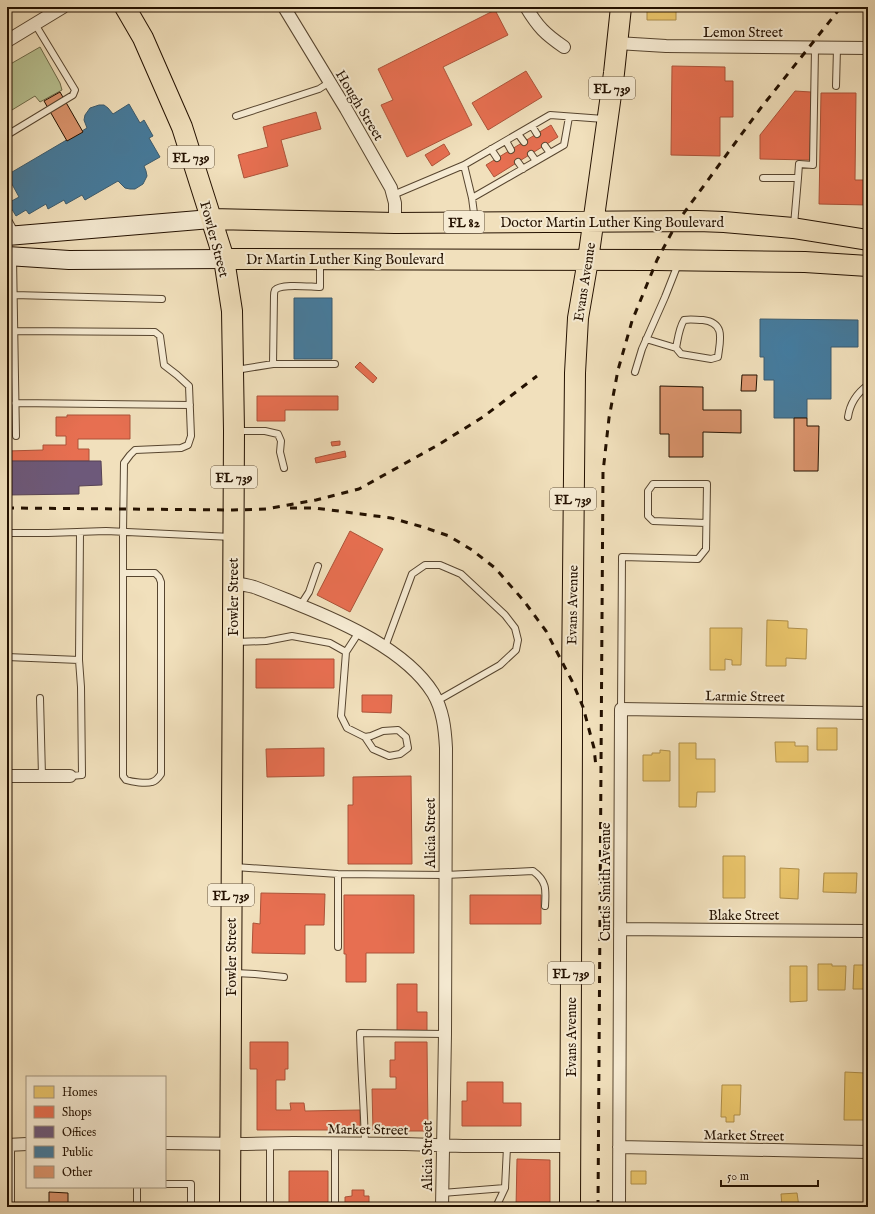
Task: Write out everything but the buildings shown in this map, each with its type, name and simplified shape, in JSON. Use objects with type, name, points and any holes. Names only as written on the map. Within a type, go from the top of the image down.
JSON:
[{"type":"main road","name":"Fowler Street","points":[[125,7],[143,38],[182,127],[224,259],[232,311],[234,431],[230,1207]]},
{"type":"main road","name":"Evans Avenue","points":[[570,1207],[575,373],[578,318],[594,221],[621,7]]},
{"type":"main road","name":"Doctor Martin Luther King Boulevard","points":[[211,218],[395,223],[704,221],[793,228],[868,240]]},
{"type":"main road","name":"FL 82","points":[[12,236],[211,218]]},
{"type":"main road","points":[[10,257],[15,248],[26,242],[47,238],[132,233],[152,224]]},
{"type":"main road","name":"Dr Martin Luther King Boulevard","points":[[10,257],[69,260],[588,260]]},
{"type":"main road","points":[[588,260],[805,262],[868,266]]},
{"type":"street","points":[[7,41],[63,7]]},
{"type":"street","name":"Hough Street","points":[[284,7],[330,82],[391,188],[395,203],[395,223]]},
{"type":"street","points":[[526,7],[536,23],[548,36],[564,47]]},
{"type":"street","name":"Lemon Street","points":[[617,43],[666,46],[868,48]]},
{"type":"street","name":"Alicia Street","points":[[233,583],[254,587],[329,616],[385,648],[414,670],[434,694],[440,708],[445,726],[446,748],[445,1034],[442,1207]]},
{"type":"street","name":"Larmie Street","points":[[621,709],[868,713]]},
{"type":"street","name":"Curtis Smith Avenue","points":[[619,1207],[621,709]]},
{"type":"street","points":[[7,776],[70,776]]},
{"type":"street","name":"Blake Street","points":[[620,930],[868,931]]},
{"type":"street","name":"Market Street","points":[[166,1143],[365,1143],[507,1147],[571,1146]]},
{"type":"street","points":[[8,1207],[7,1145],[26,1144]]},
{"type":"street","name":"Market Street","points":[[619,1147],[868,1152]]},
{"type":"lane","points":[[7,135],[73,95],[75,90],[36,24]]},
{"type":"lane","points":[[793,228],[799,164],[813,165],[815,48]]},
{"type":"lane","points":[[836,86],[837,48]]},
{"type":"lane","points":[[236,116],[319,90],[330,82]]},
{"type":"lane","points":[[393,195],[464,165],[550,115],[608,119]]},
{"type":"lane","points":[[472,198],[564,145],[568,117]]},
{"type":"lane","points":[[532,126],[537,134]]},
{"type":"lane","points":[[518,134],[524,142]]},
{"type":"lane","points":[[506,141],[511,150]]},
{"type":"lane","points":[[545,146],[550,153]]},
{"type":"lane","points":[[491,149],[497,158]]},
{"type":"lane","points":[[532,154],[536,161]]},
{"type":"lane","points":[[518,162],[523,169]]},
{"type":"lane","points":[[464,165],[476,222]]},
{"type":"lane","points":[[504,171],[508,177]]},
{"type":"lane","points":[[763,178],[798,178]]},
{"type":"lane","points":[[7,218],[12,236]]},
{"type":"lane","points":[[10,257],[14,295],[16,436]]},
{"type":"lane","points":[[273,364],[274,296],[276,290],[280,287],[288,286],[320,287],[320,259]]},
{"type":"lane","points":[[635,372],[642,349],[679,261]]},
{"type":"lane","points":[[14,295],[162,299]]},
{"type":"lane","points":[[646,339],[676,348],[681,354],[711,359],[718,357],[720,338],[719,329],[716,324],[711,321],[692,319],[684,320],[681,324],[676,348]]},
{"type":"lane","points":[[14,331],[156,332],[160,336],[164,365],[189,386],[191,436],[188,445],[181,448],[136,450],[124,462],[122,532],[122,574],[123,776],[126,780],[131,782],[151,782],[158,779],[161,774],[161,582],[160,577],[155,573],[122,574]]},
{"type":"lane","points":[[233,370],[273,364],[334,364]]},
{"type":"lane","points":[[848,417],[853,402],[858,394],[868,384]]},
{"type":"lane","points":[[15,403],[190,405]]},
{"type":"lane","points":[[234,431],[265,431],[278,434],[281,441],[280,452],[284,468]]},
{"type":"lane","points":[[653,484],[707,484],[706,524],[652,521],[648,516],[648,491],[653,484]]},
{"type":"lane","name":"Curtis Smith Avenue","points":[[621,709],[622,557],[698,559],[706,548],[706,524]]},
{"type":"lane","points":[[70,776],[82,775],[81,687],[79,660],[80,532]]},
{"type":"lane","points":[[7,533],[122,532],[233,537]]},
{"type":"lane","points":[[385,648],[412,574],[425,565],[440,565],[461,574],[505,615],[515,628],[518,640],[516,650],[500,665],[437,701]]},
{"type":"lane","points":[[300,606],[309,592],[318,566]]},
{"type":"lane","points":[[358,632],[346,652],[342,716],[347,728],[365,737],[373,749],[390,756],[400,754],[408,748],[406,736],[398,730],[383,731],[365,737]]},
{"type":"lane","points":[[233,642],[266,641],[292,636],[330,643],[346,652]]},
{"type":"lane","points":[[7,657],[79,660]]},
{"type":"lane","points":[[40,698],[42,776]]},
{"type":"lane","points":[[232,867],[338,874],[445,875],[533,871],[541,876],[546,887],[545,906]]},
{"type":"lane","points":[[338,874],[338,947]]},
{"type":"lane","points":[[231,973],[284,977]]},
{"type":"lane","points":[[365,1143],[360,1033],[445,1034]]},
{"type":"lane","points":[[335,1143],[335,1207]]},
{"type":"lane","points":[[270,1144],[270,1207]]},
{"type":"lane","points":[[496,1207],[505,1188],[507,1147]]},
{"type":"lane","points":[[166,1184],[191,1184],[192,1207]]},
{"type":"lane","points":[[137,1188],[137,1207]]},
{"type":"lane","points":[[442,1193],[505,1188]]},
{"type":"green space","points":[[40,47],[60,83],[62,90],[40,102],[35,96],[7,113],[7,66]]},
{"type":"railway","points":[[598,1207],[603,472],[609,418],[618,370],[632,321],[657,260],[678,221],[760,109],[841,7]]},
{"type":"railway","points":[[7,508],[233,510],[266,509],[316,500],[359,489],[438,445],[483,417],[537,376]]},
{"type":"railway","points":[[290,508],[315,508],[391,518],[423,527],[449,536],[472,550],[495,568],[524,601],[546,631],[572,681],[583,707],[594,748],[596,767]]}]
